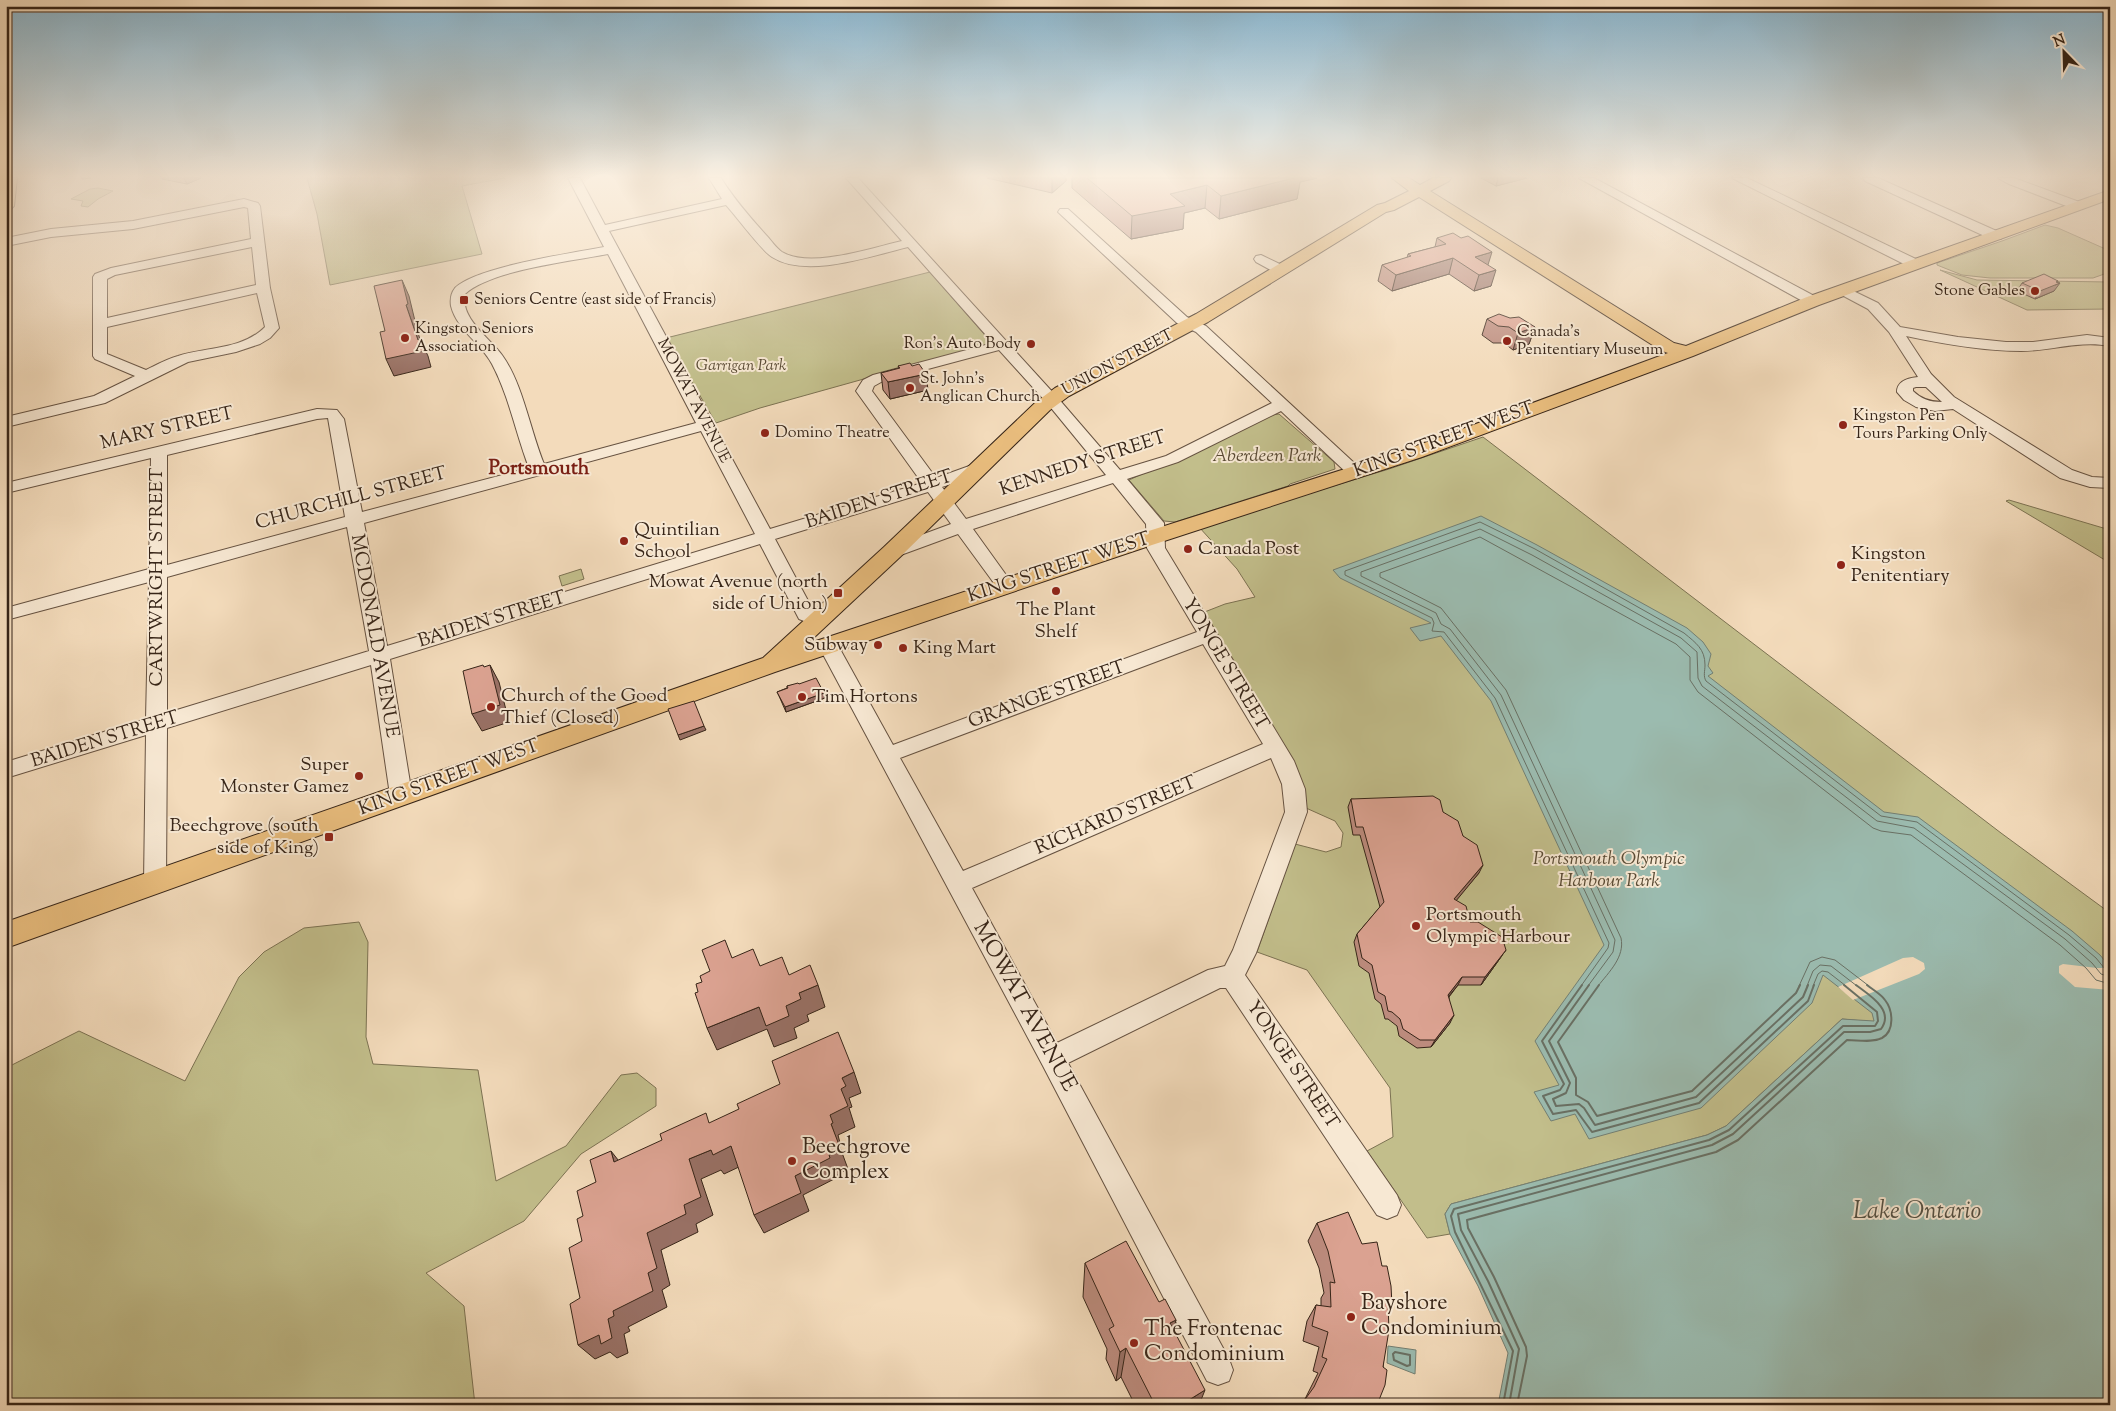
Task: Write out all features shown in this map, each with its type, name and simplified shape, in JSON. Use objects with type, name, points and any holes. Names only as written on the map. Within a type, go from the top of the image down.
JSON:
[{"type":"main road","name":"UNION STREET","points":[[766,666],[892,552],[978,468],[1052,400],[1075,384],[1191,324],[1322,244]]},
{"type":"main road","points":[[1523,244],[1680,341],[1687,352]]},
{"type":"main road","name":"KING STREET WEST","points":[[6,935],[766,666],[1476,431],[1687,352],[1843,290],[1973,244]]},
{"type":"main road","name":"UNION STREET","points":[[828,645],[825,634],[826,623],[840,599]]},
{"type":"street","points":[[145,375],[100,356],[100,277],[111,272],[248,244]]},
{"type":"street","points":[[6,422],[71,407],[109,395],[145,375],[182,360],[251,343],[267,335],[272,328],[263,288],[257,244]]},
{"type":"street","name":"MOWAT AVENUE","points":[[609,244],[806,614],[816,620]]},
{"type":"street","points":[[767,244],[776,254],[794,261],[821,262],[906,244]]},
{"type":"street","name":"YONGE STREET","points":[[911,244],[1052,400],[1155,523],[1156,548],[1294,783],[1297,798],[1296,812],[1244,953],[1232,976],[1387,1205]]},
{"type":"street","points":[[1099,244],[1182,320],[1201,329],[1356,472]]},
{"type":"street","points":[[1708,244],[1814,301]]},
{"type":"street","points":[[1874,244],[1915,264]]},
{"type":"street","points":[[538,470],[501,366],[490,348],[464,320],[458,307],[457,297],[460,289],[486,276],[612,249]]},
{"type":"street","points":[[1261,259],[1281,270]]},
{"type":"street","points":[[100,324],[263,288]]},
{"type":"street","points":[[1843,290],[1873,306],[1895,330],[1929,382],[1955,404],[2066,474],[2090,482],[2110,483]]},
{"type":"street","points":[[1895,330],[1950,340],[2021,347],[2073,338],[2110,342]]},
{"type":"street","points":[[1910,354],[1950,340]]},
{"type":"street","points":[[1002,345],[878,378],[868,383],[864,391],[930,485],[963,526],[1005,586]]},
{"type":"street","points":[[1929,382],[1908,384],[1905,386],[1905,392],[1917,402],[1929,406],[1942,407],[1955,404]]},
{"type":"street","name":"KENNEDY STREET","points":[[892,552],[963,526],[1172,459],[1282,404]]},
{"type":"street","name":"MARY STREET","points":[[6,488],[317,414],[332,414],[336,419]]},
{"type":"street","name":"MCDONALD AVENUE","points":[[336,419],[379,655],[402,795]]},
{"type":"street","name":"CHURCHILL STREET","points":[[6,614],[706,426]]},
{"type":"street","name":"CARTWRIGHT STREET","points":[[155,883],[159,452]]},
{"type":"street","name":"BAIDEN STREET","points":[[6,770],[766,536],[930,485],[978,468]]},
{"type":"street","name":"GRANGE STREET","points":[[887,755],[1207,635]]},
{"type":"street","name":"MOWAT AVENUE","points":[[828,645],[1052,1058],[1218,1370]]},
{"type":"street","name":"RICHARD STREET","points":[[957,884],[1275,748]]},
{"type":"street","points":[[1052,1058],[1217,978],[1232,976]]},
{"type":"green space","points":[[322,244],[479,244],[482,254],[330,285]]},
{"type":"green space","points":[[1994,244],[2094,244],[2110,251],[2110,272],[2093,278],[1990,278],[1962,275],[1937,265],[1937,263]]},
{"type":"green space","points":[[1940,270],[1977,280],[2110,282],[2110,309],[2027,310]]},
{"type":"green space","name":"Garrigan Park","points":[[930,272],[990,341],[989,344],[760,408],[716,423],[666,338]]},
{"type":"green space","name":"Aberdeen Park","points":[[1279,414],[1334,462],[1335,469],[1175,522],[1164,521],[1129,480],[1271,415]]},
{"type":"green space","name":"Portsmouth Olympic Harbour Park","points":[[1483,437],[2001,833],[2110,913],[2110,990],[1880,1015],[1874,1022],[1842,1019],[1726,1126],[1707,1135],[1451,1204],[1445,1214],[1450,1234],[1427,1238],[1367,1151],[1393,1137],[1390,1088],[1307,970],[1257,952],[1295,844],[1326,852],[1341,847],[1343,833],[1335,821],[1306,808],[1202,613],[1225,604],[1255,597],[1237,569],[1199,527],[1389,469]]},
{"type":"green space","points":[[2009,500],[2110,530],[2110,563],[2006,501]]},
{"type":"green space","points":[[581,569],[584,579],[562,586],[559,576]]},
{"type":"green space","points":[[359,922],[368,942],[366,1037],[373,1064],[478,1070],[496,1181],[566,1146],[621,1075],[637,1073],[656,1088],[656,1106],[581,1154],[524,1221],[426,1273],[464,1306],[475,1405],[6,1405],[6,1068],[79,1031],[185,1081],[239,977],[264,952],[304,928]]},
{"type":"water","name":"Lake Ontario","points":[[1481,516],[1687,628],[1703,642],[1711,654],[1708,666],[1713,673],[1708,676],[1884,812],[1918,817],[2072,931],[2100,955],[2110,967],[2110,1405],[1498,1405],[1508,1353],[1478,1286],[1450,1234],[1445,1214],[1451,1204],[1707,1135],[1726,1126],[1842,1019],[1874,1021],[1872,1013],[1823,975],[1812,1003],[1701,1108],[1589,1139],[1575,1114],[1551,1121],[1534,1092],[1559,1085],[1535,1041],[1604,945],[1491,701],[1441,636],[1420,641],[1410,628],[1431,623],[1340,578],[1333,570]]},
{"type":"water","points":[[1388,1346],[1416,1350],[1415,1374],[1387,1363]]},
{"type":"pier","points":[[1913,957],[1924,963],[1925,969],[1919,974],[1853,1000],[1838,987],[1903,958]]},
{"type":"pier","points":[[2063,964],[2097,968],[2110,967],[2110,990],[2075,987],[2059,973],[2059,966]]},
{"type":"building","points":[[1446,244],[1480,244],[1492,252],[1475,257],[1496,270],[1479,275],[1453,258],[1396,275],[1382,265],[1411,256],[1408,254]]},
{"type":"building","points":[[2044,274],[2060,283],[2040,291],[2022,283]]},
{"type":"building","name":"Kingston Seniors Association","points":[[402,280],[408,304],[406,305],[423,351],[386,359],[380,332],[385,331],[374,286]]},
{"type":"building","points":[[1499,314],[1510,318],[1519,317],[1535,327],[1518,333],[1509,327],[1498,326],[1487,319]]},
{"type":"building","points":[[910,363],[912,366],[919,364],[926,374],[888,382],[881,373],[900,368],[898,366]]},
{"type":"building","points":[[483,665],[484,667],[490,665],[500,705],[472,714],[463,671]]},
{"type":"building","name":"Tim Hortons","points":[[816,678],[824,693],[785,707],[777,692],[788,688],[787,686]]},
{"type":"building","points":[[694,701],[704,726],[678,735],[668,709]]},
{"type":"building","name":"Portsmouth Olympic Harbour","points":[[1433,796],[1440,800],[1443,812],[1458,821],[1463,836],[1477,845],[1483,865],[1454,899],[1466,906],[1470,922],[1478,922],[1502,937],[1506,950],[1485,977],[1462,977],[1448,995],[1454,1015],[1435,1040],[1420,1040],[1403,1029],[1400,1019],[1388,1011],[1385,996],[1378,992],[1372,965],[1362,958],[1357,934],[1384,902],[1363,827],[1356,827],[1351,799]]},
{"type":"building","points":[[725,940],[732,958],[753,949],[760,966],[782,957],[789,975],[810,965],[818,985],[799,993],[801,999],[786,1006],[789,1016],[766,1026],[759,1007],[707,1028],[695,993],[698,992],[696,984],[702,982],[700,976],[710,971],[702,950]]},
{"type":"building","points":[[838,1032],[854,1072],[842,1078],[846,1086],[841,1089],[848,1106],[830,1115],[833,1123],[831,1124],[841,1150],[829,1155],[830,1158],[795,1176],[801,1193],[754,1215],[731,1146],[713,1155],[711,1150],[689,1159],[701,1197],[684,1205],[686,1214],[647,1233],[657,1268],[648,1273],[653,1291],[613,1311],[614,1316],[608,1319],[612,1338],[601,1344],[599,1335],[578,1345],[570,1304],[580,1298],[569,1248],[582,1241],[577,1219],[583,1216],[577,1191],[596,1182],[590,1160],[611,1151],[614,1162],[662,1140],[660,1134],[706,1113],[709,1123],[739,1109],[737,1104],[780,1084],[772,1061]]},
{"type":"building","name":"Bayshore Condominium","points":[[1348,1212],[1362,1244],[1377,1242],[1382,1266],[1387,1266],[1392,1305],[1388,1304],[1389,1330],[1383,1367],[1387,1370],[1385,1385],[1377,1405],[1372,1403],[1371,1405],[1301,1405],[1314,1387],[1327,1359],[1322,1357],[1328,1332],[1312,1326],[1316,1305],[1331,1307],[1330,1282],[1335,1283],[1328,1251],[1317,1223]]},
{"type":"building","points":[[1126,1241],[1159,1302],[1165,1299],[1176,1320],[1170,1323],[1205,1390],[1181,1405],[1155,1405],[1126,1348],[1120,1352],[1109,1329],[1114,1326],[1085,1263]]},
{"type":"place","name":"Stone Gables","points":[[2035,291]]},
{"type":"place","name":"Seniors Centre (east side of Francis)","points":[[464,300]]},
{"type":"place","name":"Kingston Seniors Association","points":[[405,338]]},
{"type":"place","name":"Canada's Penitentiary Museum","points":[[1507,341]]},
{"type":"place","name":"Ron’s Auto Body","points":[[1031,344]]},
{"type":"place","name":"St. John's Anglican Church","points":[[910,388]]},
{"type":"place","name":"Kingston Pen Tours Parking Only","points":[[1843,425]]},
{"type":"place","name":"Domino Theatre","points":[[765,433]]},
{"type":"place","name":"Quintilian School","points":[[624,541]]},
{"type":"place","name":"Canada Post","points":[[1188,549]]},
{"type":"place","name":"Kingston Penitentiary","points":[[1841,565]]},
{"type":"place","name":"The Plant Shelf","points":[[1056,591]]},
{"type":"place","name":"Mowat Avenue (north side of Union)","points":[[838,593]]},
{"type":"place","name":"Subway","points":[[878,645]]},
{"type":"place","name":"King Mart","points":[[903,648]]},
{"type":"place","name":"Tim Hortons","points":[[802,697]]},
{"type":"place","name":"Church of the Good Thief (Closed)","points":[[491,707]]},
{"type":"place","name":"Super Monster Gamez","points":[[359,776]]},
{"type":"place","name":"Beechgrove (south side of King)","points":[[329,837]]},
{"type":"place","name":"Portsmouth Olympic Harbour","points":[[1416,926]]},
{"type":"place","name":"Beechgrove Complex","points":[[792,1161]]},
{"type":"place","name":"Bayshore Condominium","points":[[1351,1317]]},
{"type":"place","name":"The Frontenac Condominium","points":[[1134,1343]]},
{"type":"district","name":"Portsmouth","points":[[539,469]]}]
